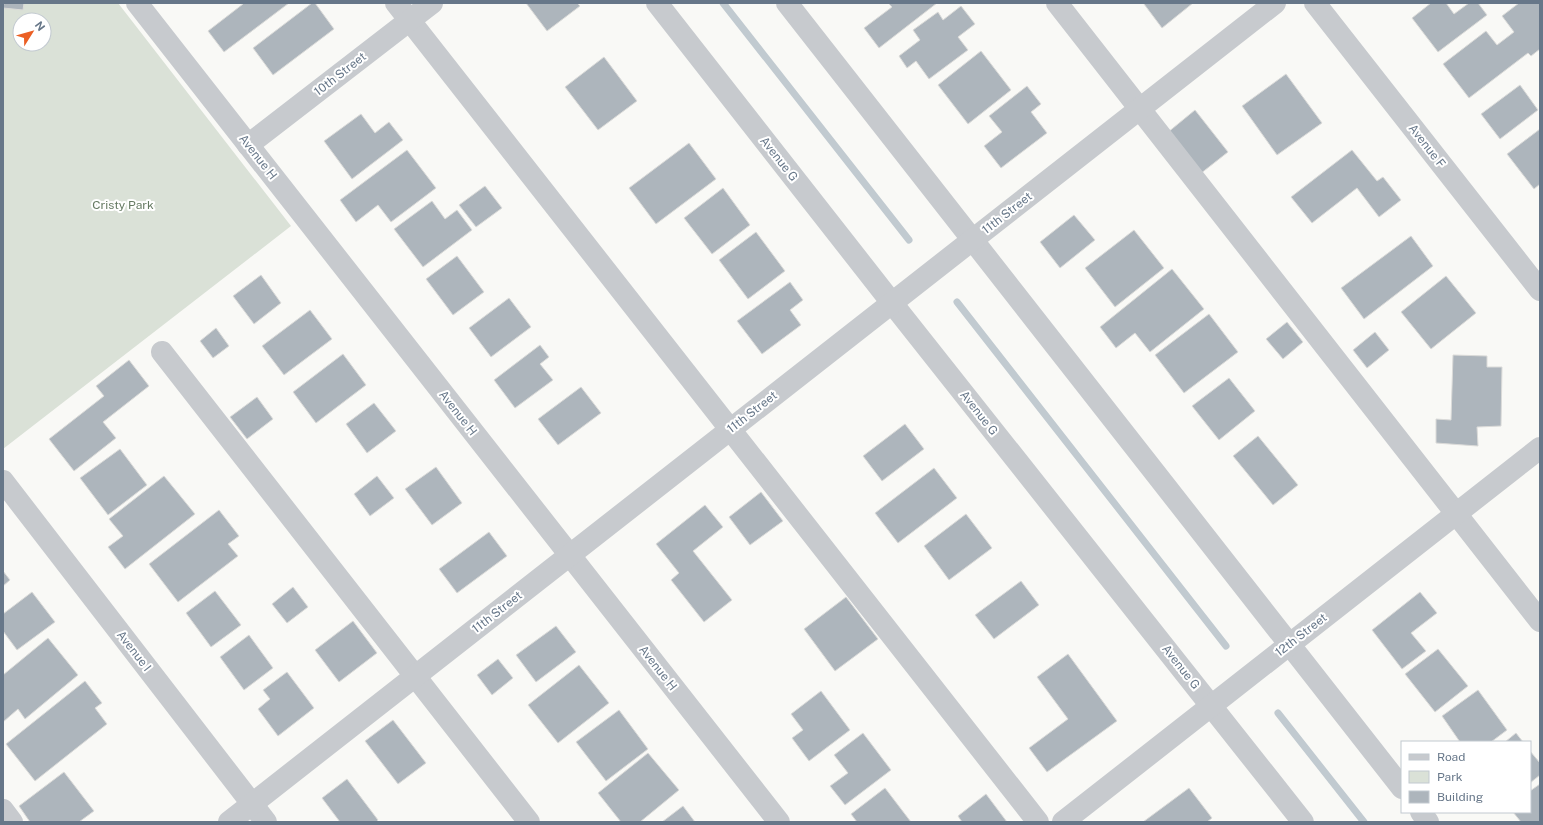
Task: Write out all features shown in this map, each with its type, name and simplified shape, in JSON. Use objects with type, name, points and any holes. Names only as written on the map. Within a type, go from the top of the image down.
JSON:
[{"type":"street","name":"Avenue H","points":[[137,3],[779,822]]},
{"type":"street","points":[[396,3],[1038,822]]},
{"type":"street","name":"10th Street","points":[[248,145],[432,3]]},
{"type":"street","name":"Avenue G","points":[[657,3],[892,303],[1303,822]]},
{"type":"street","points":[[787,3],[1401,787]]},
{"type":"street","points":[[1057,3],[1540,621]]},
{"type":"street","name":"11th Street","points":[[229,822],[1275,3]]},
{"type":"street","name":"Avenue F","points":[[1315,3],[1540,290]]},
{"type":"street","points":[[162,352],[529,822]]},
{"type":"street","name":"12th Street","points":[[1063,822],[1540,448]]},
{"type":"street","name":"Avenue I","points":[[3,480],[266,822]]},
{"type":"street","points":[[3,810],[12,822]]},
{"type":"street","points":[[1422,813],[1428,822]]},
{"type":"green space","name":"Cristy Park","points":[[3,3],[118,3],[291,226],[3,449]]},
{"type":"building","points":[[4,3],[24,3],[23,10],[3,8]]},
{"type":"building","points":[[242,3],[289,3],[224,52],[208,31],[243,4]]},
{"type":"building","points":[[312,3],[315,3],[334,29],[273,75],[253,48]]},
{"type":"building","points":[[526,3],[577,3],[580,6],[547,31]]},
{"type":"building","points":[[888,3],[937,3],[879,48],[864,28],[892,7]]},
{"type":"building","points":[[1193,3],[1162,28],[1144,4]]},
{"type":"building","points":[[1431,3],[1446,3],[1454,14],[1469,3],[1478,3],[1487,15],[1438,52],[1412,18]]},
{"type":"building","points":[[1519,3],[1540,3],[1540,49],[1531,56],[1528,53],[1469,98],[1443,64],[1486,31],[1497,45],[1514,32],[1502,16]]},
{"type":"building","points":[[961,6],[975,24],[958,37],[968,50],[929,79],[916,61],[907,68],[899,56],[920,40],[913,30],[938,12],[943,20]]},
{"type":"building","points":[[981,51],[1011,90],[968,124],[938,85]]},
{"type":"building","points":[[604,57],[637,101],[598,130],[565,87]]},
{"type":"building","points":[[1286,74],[1322,123],[1277,155],[1242,106]]},
{"type":"building","points":[[1520,85],[1538,110],[1500,139],[1481,114]]},
{"type":"building","points":[[1027,86],[1041,104],[1031,112],[1047,133],[1001,168],[984,146],[1002,132],[989,116]]},
{"type":"building","points":[[1195,110],[1228,152],[1200,174],[1167,133]]},
{"type":"building","points":[[361,114],[375,133],[389,122],[403,140],[352,179],[324,141]]},
{"type":"building","points":[[1540,129],[1540,184],[1534,189],[1507,154]]},
{"type":"building","points":[[689,143],[716,179],[656,224],[629,188]]},
{"type":"building","points":[[407,150],[436,188],[391,222],[378,205],[356,222],[340,200]]},
{"type":"building","points":[[1352,150],[1377,181],[1383,177],[1401,200],[1379,217],[1357,188],[1312,223],[1291,197]]},
{"type":"building","points":[[485,186],[502,208],[476,227],[459,205]]},
{"type":"building","points":[[723,188],[750,225],[712,254],[684,218]]},
{"type":"building","points":[[432,201],[445,219],[457,210],[472,230],[423,267],[394,229]]},
{"type":"building","points":[[1074,215],[1095,240],[1060,268],[1040,242]]},
{"type":"building","points":[[1134,230],[1164,268],[1115,307],[1085,268]]},
{"type":"building","points":[[756,232],[785,271],[748,299],[719,260]]},
{"type":"building","points":[[1411,236],[1433,266],[1364,319],[1341,288]]},
{"type":"building","points":[[457,256],[484,292],[453,315],[426,279]]},
{"type":"building","points":[[1172,269],[1204,309],[1150,352],[1135,333],[1116,348],[1100,327]]},
{"type":"building","points":[[261,275],[281,303],[254,324],[233,296]]},
{"type":"building","points":[[1446,276],[1476,313],[1431,349],[1401,312]]},
{"type":"building","points":[[790,282],[803,300],[790,310],[801,325],[762,354],[737,321]]},
{"type":"building","points":[[509,298],[531,327],[491,357],[469,328]]},
{"type":"building","points":[[310,310],[332,339],[284,375],[262,346]]},
{"type":"building","points":[[1209,314],[1238,352],[1184,393],[1155,355]]},
{"type":"building","points":[[1287,322],[1303,342],[1283,359],[1266,339]]},
{"type":"building","points":[[216,328],[229,346],[213,358],[200,341]]},
{"type":"building","points":[[1375,332],[1389,350],[1367,368],[1353,350]]},
{"type":"building","points":[[540,345],[549,357],[540,364],[553,380],[515,408],[494,380]]},
{"type":"building","points":[[343,354],[366,385],[316,423],[293,392]]},
{"type":"building","points":[[1453,355],[1487,356],[1487,367],[1502,367],[1501,426],[1477,427],[1478,446],[1436,443],[1436,419],[1451,420]]},
{"type":"building","points":[[129,360],[149,386],[103,422],[116,438],[74,471],[49,439],[104,396],[96,386]]},
{"type":"building","points":[[1229,378],[1255,411],[1219,440],[1192,406]]},
{"type":"building","points":[[581,387],[601,413],[558,445],[538,419]]},
{"type":"building","points":[[257,397],[273,419],[247,439],[230,417]]},
{"type":"building","points":[[374,403],[396,431],[367,453],[346,424]]},
{"type":"building","points":[[905,424],[924,449],[882,481],[863,456]]},
{"type":"building","points":[[1258,436],[1298,485],[1273,505],[1233,456]]},
{"type":"building","points":[[120,449],[147,485],[108,515],[80,478]]},
{"type":"building","points":[[436,467],[462,503],[432,525],[405,489]]},
{"type":"building","points":[[934,468],[957,498],[898,543],[875,513]]},
{"type":"building","points":[[164,476],[195,514],[125,569],[108,547],[123,536],[109,519]]},
{"type":"building","points":[[377,476],[394,498],[370,516],[354,494]]},
{"type":"building","points":[[761,492],[783,521],[750,545],[729,517]]},
{"type":"building","points":[[705,505],[723,527],[693,551],[732,600],[704,622],[671,580],[679,573],[656,544]]},
{"type":"building","points":[[219,510],[239,536],[228,544],[238,556],[178,602],[149,564]]},
{"type":"building","points":[[966,514],[992,548],[949,580],[924,546]]},
{"type":"building","points":[[489,532],[507,556],[457,593],[439,569]]},
{"type":"building","points":[[3,571],[10,580],[3,586]]},
{"type":"building","points":[[1021,581],[1039,605],[994,639],[975,615]]},
{"type":"building","points":[[293,587],[308,607],[287,623],[272,604]]},
{"type":"building","points":[[215,591],[241,625],[211,647],[186,613]]},
{"type":"building","points":[[32,592],[55,622],[17,650],[3,631],[3,614]]},
{"type":"building","points":[[1420,592],[1437,613],[1411,633],[1426,651],[1402,669],[1372,630]]},
{"type":"building","points":[[846,597],[878,639],[835,671],[804,629]]},
{"type":"building","points":[[353,621],[377,653],[339,682],[315,650]]},
{"type":"building","points":[[556,626],[576,652],[536,682],[516,655]]},
{"type":"building","points":[[249,635],[273,668],[244,690],[220,657]]},
{"type":"building","points":[[48,638],[78,675],[25,719],[18,709],[3,722],[3,675]]},
{"type":"building","points":[[1438,649],[1468,686],[1435,712],[1405,674]]},
{"type":"building","points":[[1068,654],[1117,721],[1047,772],[1029,748],[1068,719],[1037,677]]},
{"type":"building","points":[[498,659],[513,678],[492,695],[477,675]]},
{"type":"building","points":[[579,665],[609,703],[558,743],[528,705]]},
{"type":"building","points":[[287,672],[314,708],[278,736],[258,709],[270,699],[263,690]]},
{"type":"building","points":[[85,681],[102,703],[95,708],[107,724],[35,781],[6,744]]},
{"type":"building","points":[[1478,690],[1507,730],[1492,741],[1459,741],[1442,716]]},
{"type":"building","points":[[821,691],[850,730],[809,761],[792,738],[803,730],[791,714]]},
{"type":"building","points":[[619,710],[648,749],[606,781],[576,742]]},
{"type":"building","points":[[393,720],[426,763],[398,784],[365,741]]},
{"type":"building","points":[[863,733],[891,770],[845,805],[830,786],[848,773],[834,755]]},
{"type":"building","points":[[1516,733],[1522,741],[1506,741]]},
{"type":"building","points":[[1531,752],[1540,763],[1540,775],[1531,782]]},
{"type":"building","points":[[648,753],[679,790],[640,822],[621,822],[598,793]]},
{"type":"building","points":[[64,772],[94,811],[79,822],[30,822],[19,806]]},
{"type":"building","points":[[347,779],[378,820],[376,822],[340,822],[322,798]]},
{"type":"building","points":[[1540,784],[1540,822],[1521,822],[1514,813],[1531,813],[1531,790]]},
{"type":"building","points":[[885,788],[911,822],[857,822],[851,814]]},
{"type":"building","points":[[1189,788],[1212,818],[1207,822],[1143,822]]},
{"type":"building","points":[[986,794],[1007,822],[962,822],[958,816]]},
{"type":"building","points":[[683,806],[695,822],[662,822]]},
{"type":"waterway","points":[[723,3],[909,240]]},
{"type":"waterway","points":[[957,302],[1226,646]]},
{"type":"waterway","points":[[1278,713],[1364,822]]}]
